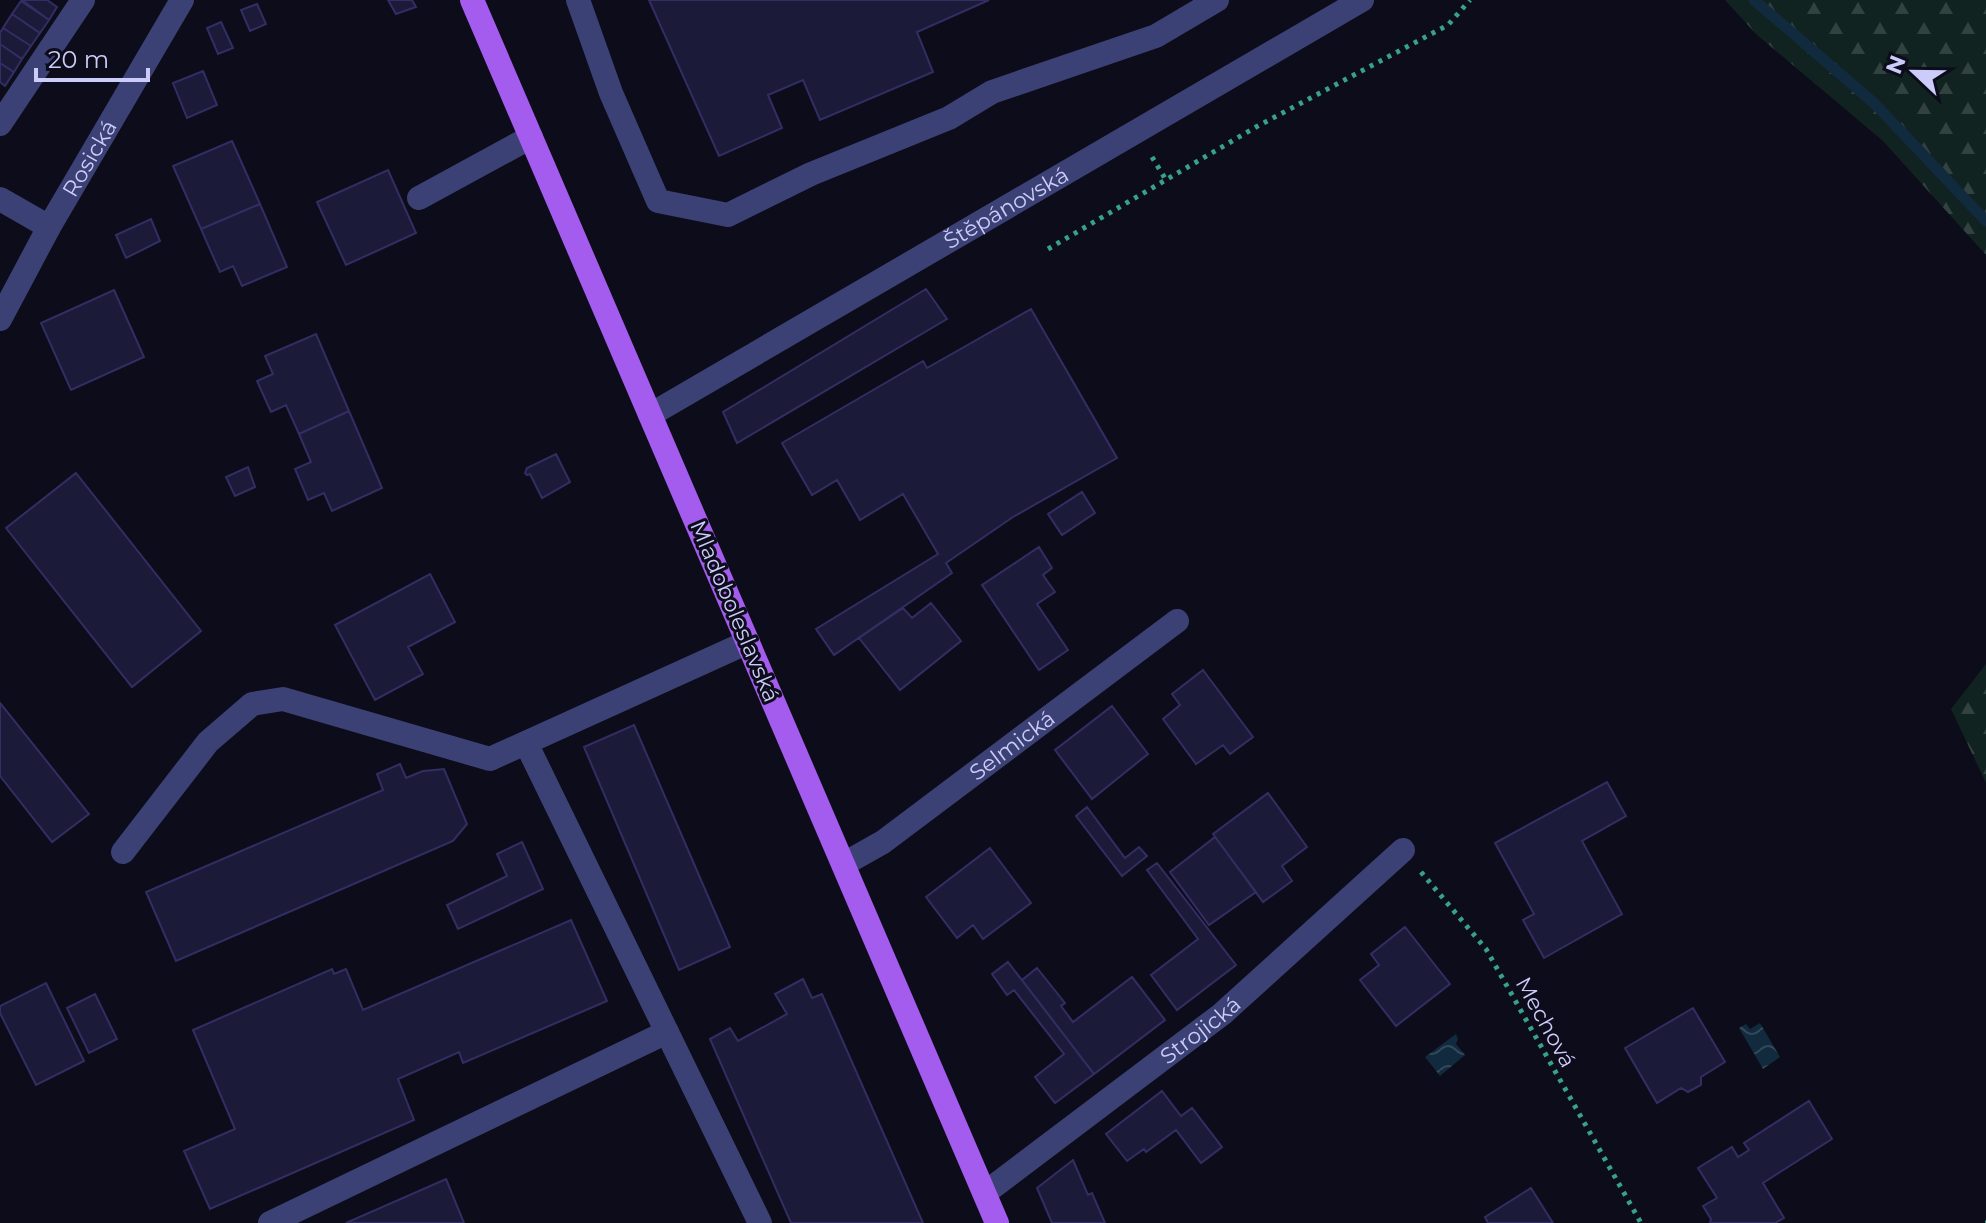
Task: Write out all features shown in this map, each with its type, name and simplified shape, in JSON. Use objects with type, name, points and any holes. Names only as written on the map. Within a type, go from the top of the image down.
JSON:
[{"type":"main road","name":"Mladoboleslavská","points":[[472,0],[997,1223]]},
{"type":"street","points":[[0,124],[83,0]]},
{"type":"street","name":"Rosická","points":[[0,319],[49,227],[182,0]]},
{"type":"street","points":[[578,0],[611,93],[658,201],[728,215],[811,174],[949,118],[992,92],[1156,36],[1217,0]]},
{"type":"street","name":"Štěpánovská","points":[[650,415],[1362,0]]},
{"type":"street","points":[[419,198],[531,137]]},
{"type":"street","points":[[0,199],[49,227]]},
{"type":"street","name":"Selmická","points":[[844,864],[883,842],[1177,621]]},
{"type":"street","points":[[123,852],[208,742],[252,704],[283,699],[490,759],[748,642]]},
{"type":"street","points":[[526,743],[760,1223]]},
{"type":"street","name":"Strojická","points":[[985,1193],[1222,1014],[1403,850]]},
{"type":"street","points":[[270,1223],[667,1032]]},
{"type":"path","points":[[1048,249],[1256,127],[1448,25],[1470,0]]},
{"type":"path","name":"Mechová","points":[[1403,850],[1486,949],[1641,1223]]},
{"type":"green space","points":[[1725,0],[1986,0],[1986,255],[1883,141],[1756,34]]},
{"type":"green space","points":[[1986,664],[1986,783],[1951,709]]},
{"type":"water","points":[[1760,1023],[1780,1057],[1763,1069],[1739,1028],[1746,1024],[1750,1029]]},
{"type":"water","points":[[1456,1034],[1456,1044],[1465,1055],[1440,1076],[1425,1057]]},
{"type":"building","points":[[22,0],[47,0],[57,7],[49,20]]},
{"type":"building","points":[[388,0],[412,0],[416,7],[396,14]]},
{"type":"building","points":[[649,0],[989,0],[917,32],[933,72],[820,120],[803,80],[768,95],[782,128],[719,156]]},
{"type":"building","points":[[21,1],[49,20],[40,33],[12,14]]},
{"type":"building","points":[[257,4],[266,24],[250,31],[241,10]]},
{"type":"building","points":[[12,14],[40,33],[31,46],[3,28]]},
{"type":"building","points":[[221,22],[233,48],[218,54],[207,28]]},
{"type":"building","points":[[3,28],[31,46],[22,59],[0,44]]},
{"type":"building","points":[[0,44],[22,59],[14,72],[0,63]]},
{"type":"building","points":[[0,63],[14,72],[5,86],[0,82]]},
{"type":"building","points":[[203,71],[217,105],[187,118],[173,83]]},
{"type":"building","points":[[232,141],[260,204],[201,229],[173,166]]},
{"type":"building","points":[[388,170],[416,233],[346,265],[317,202]]},
{"type":"building","points":[[260,204],[287,267],[242,286],[233,266],[220,272],[201,229]]},
{"type":"building","points":[[151,219],[160,241],[126,258],[116,235]]},
{"type":"building","points":[[926,289],[947,319],[737,443],[723,412]]},
{"type":"building","points":[[114,290],[144,357],[71,390],[41,323]]},
{"type":"building","points":[[1031,309],[1117,458],[1013,517],[946,563],[952,573],[834,655],[816,629],[938,554],[903,494],[860,520],[837,480],[812,495],[782,443],[923,361],[927,368]]},
{"type":"building","points":[[316,334],[349,411],[299,434],[286,405],[271,412],[257,381],[273,374],[265,356]]},
{"type":"building","points":[[349,411],[382,488],[332,511],[324,493],[308,500],[295,469],[311,462],[299,434]]},
{"type":"building","points":[[556,454],[570,482],[542,498],[530,474],[525,473],[527,468]]},
{"type":"building","points":[[248,467],[255,487],[235,496],[226,477]]},
{"type":"building","points":[[76,473],[201,631],[132,687],[6,528]]},
{"type":"building","points":[[1082,492],[1095,513],[1062,535],[1048,514]]},
{"type":"building","points":[[1039,547],[1052,568],[1043,575],[1055,592],[1037,604],[1068,650],[1039,670],[982,585]]},
{"type":"building","points":[[430,574],[455,622],[408,647],[423,674],[375,700],[335,625]]},
{"type":"building","points":[[931,603],[961,641],[900,690],[859,638],[903,608],[912,618]]},
{"type":"building","points":[[1203,670],[1253,737],[1230,754],[1223,745],[1196,764],[1163,719],[1180,705],[1172,694]]},
{"type":"building","points":[[0,703],[89,814],[52,842],[0,776]]},
{"type":"building","points":[[1112,706],[1148,754],[1092,799],[1055,750]]},
{"type":"building","points":[[634,725],[730,947],[679,970],[584,747]]},
{"type":"building","points":[[400,764],[406,778],[423,771],[444,769],[467,824],[453,841],[176,961],[146,892],[383,790],[377,774]]},
{"type":"building","points":[[1607,782],[1626,816],[1582,841],[1622,914],[1544,958],[1523,920],[1534,914],[1495,843]]},
{"type":"building","points":[[1268,793],[1307,847],[1282,866],[1292,881],[1263,902],[1213,834]]},
{"type":"building","points":[[1087,807],[1125,858],[1139,847],[1147,856],[1122,876],[1076,816]]},
{"type":"building","points":[[1215,837],[1256,892],[1209,925],[1170,872]]},
{"type":"building","points":[[522,842],[543,889],[458,929],[447,905],[507,876],[497,854]]},
{"type":"building","points":[[990,848],[1031,903],[983,939],[973,925],[957,938],[926,897]]},
{"type":"building","points":[[1157,863],[1236,965],[1177,1010],[1151,975],[1198,939],[1147,870]]},
{"type":"building","points":[[571,920],[607,1001],[463,1063],[459,1052],[398,1079],[414,1120],[210,1209],[184,1151],[235,1129],[193,1030],[332,969],[334,974],[346,969],[363,1010]]},
{"type":"building","points":[[1405,927],[1450,984],[1396,1026],[1360,980],[1379,965],[1371,954]]},
{"type":"building","points":[[1008,962],[1094,1074],[1055,1103],[1035,1077],[1064,1054],[1014,990],[1007,995],[992,974]]},
{"type":"building","points":[[1037,968],[1065,1003],[1061,1006],[1073,1022],[1132,977],[1165,1020],[1094,1074],[1022,980]]},
{"type":"building","points":[[803,979],[812,998],[822,994],[923,1223],[791,1223],[710,1039],[730,1028],[738,1041],[787,1014],[775,994]]},
{"type":"building","points":[[46,983],[84,1061],[36,1085],[0,1013],[0,1006]]},
{"type":"building","points":[[95,994],[117,1039],[89,1053],[67,1008]]},
{"type":"building","points":[[1693,1008],[1725,1062],[1701,1077],[1701,1085],[1688,1092],[1681,1088],[1657,1103],[1625,1048]]},
{"type":"building","points":[[1162,1091],[1181,1116],[1192,1108],[1222,1147],[1201,1163],[1176,1130],[1146,1152],[1144,1149],[1127,1161],[1106,1134]]},
{"type":"building","points":[[1809,1101],[1832,1139],[1763,1183],[1784,1218],[1775,1223],[1710,1223],[1711,1219],[1703,1206],[1717,1198],[1698,1168],[1732,1147],[1738,1157],[1749,1150],[1744,1143]]},
{"type":"building","points":[[1073,1160],[1088,1195],[1092,1193],[1105,1223],[1052,1223],[1037,1188]]},
{"type":"building","points":[[446,1179],[464,1223],[346,1223]]},
{"type":"building","points":[[1531,1188],[1553,1223],[1488,1223],[1485,1217]]},
{"type":"waterway","points":[[1754,0],[1874,103],[1986,221]]}]
